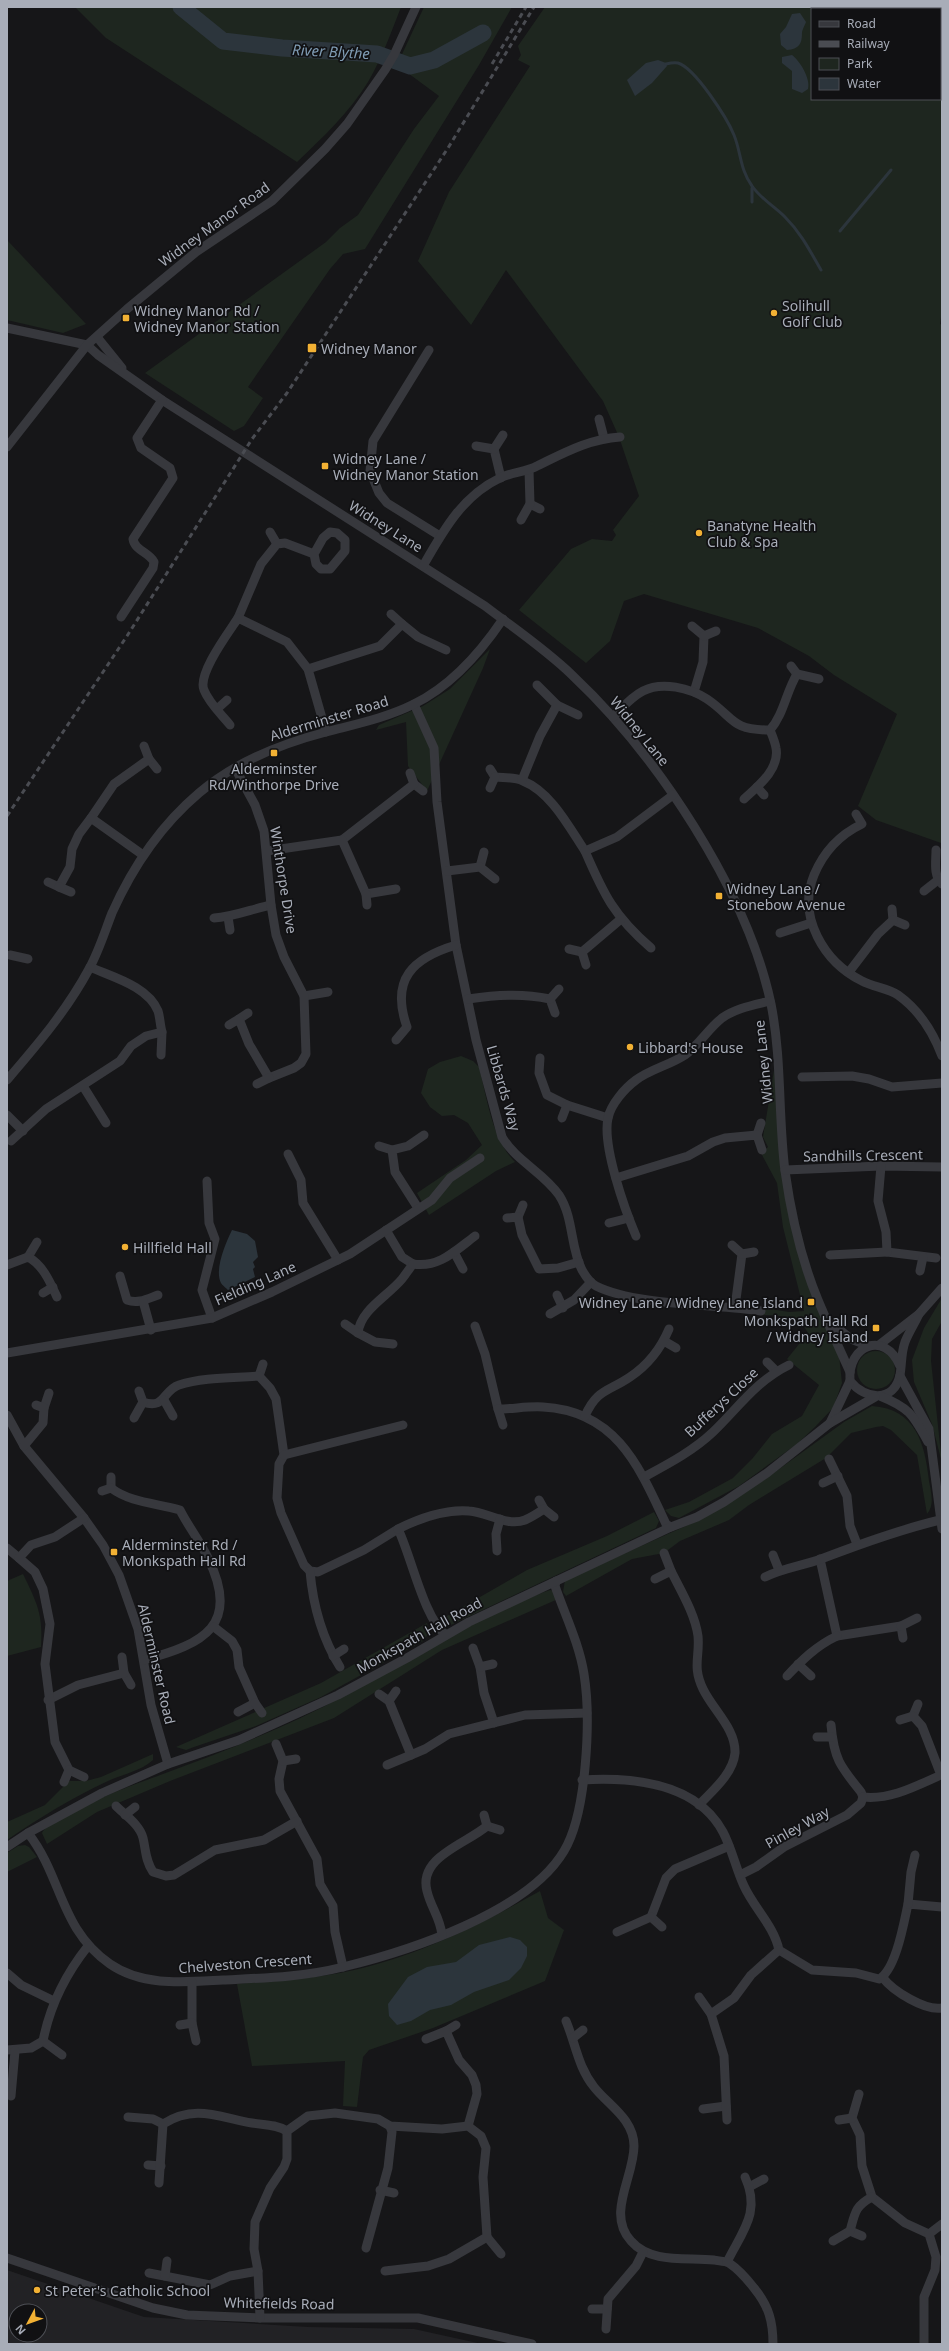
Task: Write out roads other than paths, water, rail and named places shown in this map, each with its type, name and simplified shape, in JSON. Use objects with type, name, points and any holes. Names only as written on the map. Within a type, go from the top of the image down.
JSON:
[{"type":"street","name":"Widney Manor Road","points":[[7,447],[87,345],[127,309],[196,252],[272,201],[347,124],[394,55],[416,7]]},
{"type":"street","points":[[7,328],[87,345]]},
{"type":"street","name":"Widney Lane","points":[[97,337],[127,374]]},
{"type":"street","name":"Widney Lane","points":[[87,345],[98,355],[162,400],[423,566],[503,620],[572,675],[613,717],[673,795],[732,893],[759,959],[770,1001],[778,1048],[785,1170],[800,1244],[812,1284],[850,1377]]},
{"type":"street","points":[[429,350],[423,368],[373,441],[370,470],[379,493],[387,503],[440,536]]},
{"type":"street","points":[[78,356],[98,355]]},
{"type":"street","points":[[120,617],[153,568],[154,562],[152,558],[137,548],[133,539],[173,478],[170,468],[142,448],[137,438],[162,400]]},
{"type":"street","points":[[599,420],[604,438]]},
{"type":"street","points":[[501,478],[494,449],[503,434]]},
{"type":"street","points":[[423,566],[440,536],[467,501],[480,490],[501,478],[529,470],[579,446],[604,438],[620,437]]},
{"type":"street","points":[[476,446],[494,449]]},
{"type":"street","points":[[521,520],[530,504],[529,470]]},
{"type":"street","points":[[530,504],[540,509]]},
{"type":"street","points":[[270,532],[277,544]]},
{"type":"street","points":[[230,725],[203,688],[205,672],[238,618],[261,564],[277,544],[285,543],[314,554]]},
{"type":"street","points":[[391,614],[428,646],[446,650]]},
{"type":"street","points":[[238,618],[287,642],[308,669],[326,732]]},
{"type":"street","name":"Alderminster Road","points":[[7,1080],[62,1016],[90,967],[126,883],[154,838],[181,809],[200,792],[235,768],[263,753],[326,732],[378,719],[414,704],[456,675],[487,642],[503,620]]},
{"type":"street","points":[[308,669],[380,646],[402,624]]},
{"type":"street","points":[[692,626],[704,636]]},
{"type":"street","points":[[704,636],[716,631]]},
{"type":"street","points":[[694,692],[703,662],[704,636]]},
{"type":"street","points":[[791,666],[797,674],[819,679]]},
{"type":"street","points":[[770,730],[777,722],[790,685],[797,674]]},
{"type":"street","points":[[537,685],[557,705],[578,715]]},
{"type":"street","points":[[613,717],[643,690],[662,686],[694,692],[708,700],[730,720],[743,728],[770,730]]},
{"type":"street","points":[[217,709],[227,700]]},
{"type":"street","name":"Libbards Way","points":[[414,704],[434,748],[437,802],[456,945],[476,1040],[502,1137],[508,1146],[533,1167],[559,1196],[567,1211],[578,1262],[591,1282]]},
{"type":"street","points":[[522,780],[540,736],[557,705]]},
{"type":"street","points":[[744,799],[757,787],[774,765],[777,748],[770,730]]},
{"type":"street","points":[[144,746],[149,759],[157,769]]},
{"type":"street","points":[[59,887],[70,867],[72,849],[79,834],[114,784],[149,759]]},
{"type":"street","name":"Winthorpe Drive","points":[[235,768],[255,805],[264,831],[271,905],[276,935],[284,957],[304,996],[306,1054],[301,1063],[294,1068],[257,1084]]},
{"type":"street","points":[[490,769],[495,777]]},
{"type":"street","points":[[410,773],[414,784],[423,791]]},
{"type":"street","points":[[495,777],[522,780],[531,784],[545,797],[585,851],[608,901],[621,919],[651,948]]},
{"type":"street","points":[[490,788],[495,777]]},
{"type":"street","points":[[267,851],[342,840],[414,784]]},
{"type":"street","points":[[757,787],[764,795]]},
{"type":"street","points":[[585,851],[617,837],[673,795]]},
{"type":"street","points":[[856,814],[865,828],[849,830],[836,840],[825,853],[811,881],[809,899],[811,923],[829,956],[861,981],[897,995],[918,1012],[932,1034],[942,1056]]},
{"type":"street","points":[[91,818],[144,855]]},
{"type":"street","points":[[342,840],[366,894],[367,905]]},
{"type":"street","points":[[924,891],[940,882],[935,866],[936,850]]},
{"type":"street","points":[[480,867],[484,852]]},
{"type":"street","points":[[447,871],[480,867],[495,879]]},
{"type":"street","points":[[48,882],[71,892]]},
{"type":"street","points":[[366,894],[396,889]]},
{"type":"street","points":[[214,918],[228,917],[246,910],[271,905]]},
{"type":"street","points":[[892,909],[893,920]]},
{"type":"street","points":[[228,917],[230,930]]},
{"type":"street","points":[[582,952],[621,919]]},
{"type":"street","points":[[849,972],[878,934],[893,920]]},
{"type":"street","points":[[893,920],[905,925]]},
{"type":"street","points":[[780,934],[811,923]]},
{"type":"street","points":[[396,1040],[411,1027],[403,1010],[403,991],[409,972],[421,959],[433,952],[456,945]]},
{"type":"street","points":[[569,949],[582,952]]},
{"type":"street","points":[[582,952],[586,965]]},
{"type":"street","points":[[8,956],[28,958]]},
{"type":"street","points":[[90,967],[132,986],[147,996],[158,1012],[162,1032],[161,1055]]},
{"type":"street","points":[[550,999],[559,989]]},
{"type":"street","points":[[304,996],[328,992]]},
{"type":"street","points":[[468,999],[516,994],[550,999]]},
{"type":"street","points":[[550,999],[554,1013]]},
{"type":"street","points":[[636,1236],[609,1156],[608,1118],[627,1088],[638,1079],[684,1056],[695,1047],[722,1018],[737,1010],[770,1001]]},
{"type":"street","points":[[229,1025],[248,1013]]},
{"type":"street","points":[[239,1019],[249,1044],[269,1078]]},
{"type":"street","points":[[11,1141],[46,1109],[120,1061],[131,1046],[146,1036],[162,1032]]},
{"type":"street","points":[[540,1058],[539,1073],[544,1091],[555,1100],[608,1118]]},
{"type":"street","points":[[802,1077],[852,1076],[869,1079],[892,1087],[942,1083]]},
{"type":"street","points":[[83,1086],[106,1123]]},
{"type":"street","points":[[562,1118],[568,1105]]},
{"type":"street","points":[[8,1114],[23,1130]]},
{"type":"street","points":[[760,1123],[757,1135],[762,1150]]},
{"type":"street","points":[[380,1146],[392,1150],[408,1146],[424,1135]]},
{"type":"street","points":[[616,1178],[688,1156],[719,1140],[757,1135]]},
{"type":"street","points":[[392,1150],[395,1172],[418,1208]]},
{"type":"street","points":[[288,1154],[302,1171],[303,1202],[338,1260]]},
{"type":"street","name":"Fielding Lane","points":[[7,1354],[151,1330],[212,1318],[338,1260],[432,1200],[450,1178],[480,1158]]},
{"type":"street","points":[[881,1166],[878,1201],[886,1232],[887,1252]]},
{"type":"street","name":"Sandhills Crescent","points":[[785,1170],[881,1166],[942,1167]]},
{"type":"street","points":[[208,1181],[210,1222],[215,1239],[202,1290],[212,1318]]},
{"type":"street","points":[[523,1205],[518,1217],[522,1235],[539,1269],[558,1268],[578,1262]]},
{"type":"street","points":[[507,1218],[518,1217]]},
{"type":"street","points":[[609,1223],[629,1218]]},
{"type":"street","points":[[386,1230],[402,1257],[413,1264],[426,1266],[454,1252],[475,1236]]},
{"type":"street","points":[[7,1265],[28,1257],[37,1242]]},
{"type":"street","points":[[732,1245],[742,1254]]},
{"type":"street","points":[[454,1252],[463,1269]]},
{"type":"street","points":[[742,1254],[754,1252]]},
{"type":"street","points":[[830,1254],[887,1252],[936,1258]]},
{"type":"street","points":[[735,1307],[742,1254]]},
{"type":"street","points":[[28,1257],[36,1261],[53,1287],[57,1297]]},
{"type":"street","points":[[920,1271],[923,1257]]},
{"type":"street","points":[[358,1333],[359,1326],[370,1310],[401,1280],[413,1264]]},
{"type":"street","points":[[120,1276],[127,1300],[133,1302],[158,1295]]},
{"type":"street","points":[[550,1314],[563,1308],[574,1300],[591,1282],[624,1295],[762,1311]]},
{"type":"street","points":[[43,1293],[53,1287]]},
{"type":"street","points":[[930,1445],[914,1416],[900,1404],[860,1392],[850,1377],[856,1356],[869,1346],[879,1345],[919,1314],[942,1288]]},
{"type":"street","points":[[557,1296],[563,1308]]},
{"type":"street","points":[[143,1300],[151,1330]]},
{"type":"street","points":[[765,1577],[778,1570],[820,1559],[857,1544],[941,1524],[929,1429],[900,1376],[900,1366],[905,1342],[919,1314]]},
{"type":"street","name":"Widney Lane","points":[[827,1318],[851,1339],[869,1346]]},
{"type":"street","points":[[345,1324],[375,1342],[393,1344]]},
{"type":"street","points":[[474,1326],[485,1354],[503,1425]]},
{"type":"street","points":[[585,1416],[597,1396],[630,1377],[652,1358],[664,1341],[669,1329]]},
{"type":"street","points":[[664,1341],[676,1348]]},
{"type":"street","points":[[879,1345],[892,1352],[900,1366]]},
{"type":"street","name":"Bufferys Close","points":[[767,1362],[776,1371]]},
{"type":"street","points":[[259,1376],[263,1364]]},
{"type":"street","name":"Bufferys Close","points":[[644,1477],[693,1448],[708,1436],[752,1390],[776,1371],[788,1366]]},
{"type":"street","points":[[143,1402],[158,1403],[164,1400],[177,1386],[229,1378],[259,1376]]},
{"type":"street","points":[[259,1376],[270,1388],[276,1399],[284,1454],[279,1464],[277,1498],[287,1530],[304,1565],[310,1571],[322,1631],[340,1668]]},
{"type":"street","points":[[877,1396],[892,1389],[900,1376]]},
{"type":"street","name":"Monkspath Hall Road","points":[[830,1423],[850,1377]]},
{"type":"street","points":[[134,1418],[143,1402],[139,1391]]},
{"type":"street","points":[[24,1446],[42,1424],[40,1407],[49,1393]]},
{"type":"street","name":"Monkspath Hall Road","points":[[7,1847],[28,1833],[102,1793],[168,1764],[239,1740],[338,1695],[389,1669],[446,1635],[556,1581],[671,1527],[697,1517],[737,1494],[767,1473],[830,1423],[877,1396]]},
{"type":"street","points":[[164,1400],[173,1416]]},
{"type":"street","points":[[498,1409],[543,1407],[585,1416],[607,1430],[623,1444],[644,1477],[666,1524],[671,1527]]},
{"type":"street","name":"Alderminster Road","points":[[7,1415],[24,1446],[84,1518],[103,1545],[119,1575],[138,1629],[151,1705],[168,1764]]},
{"type":"street","points":[[284,1454],[403,1425]]},
{"type":"street","points":[[385,1430],[388,1440]]},
{"type":"street","points":[[829,1459],[847,1496],[850,1526],[857,1544]]},
{"type":"street","points":[[823,1483],[838,1476]]},
{"type":"street","points":[[111,1477],[106,1490],[136,1501],[181,1506],[208,1557],[219,1587],[220,1615],[214,1626],[174,1652],[144,1660]]},
{"type":"street","points":[[539,1500],[544,1509],[554,1517]]},
{"type":"street","points":[[310,1571],[318,1572],[349,1558],[398,1529],[434,1514],[467,1510],[481,1512],[500,1519],[524,1520],[544,1509]]},
{"type":"street","points":[[19,1558],[31,1545],[55,1537],[84,1518]]},
{"type":"street","points":[[497,1551],[496,1534],[500,1519]]},
{"type":"street","points":[[398,1529],[407,1547],[422,1595],[436,1625],[446,1635]]},
{"type":"street","points":[[7,1548],[35,1572],[43,1589],[50,1624],[45,1664],[48,1700],[55,1742],[69,1770],[84,1777]]},
{"type":"street","points":[[664,1553],[671,1572],[695,1622],[698,1637],[696,1661],[703,1688],[714,1710],[732,1734],[734,1743],[735,1755],[729,1770],[699,1805]]},
{"type":"street","points":[[773,1555],[778,1570]]},
{"type":"street","points":[[820,1559],[837,1636]]},
{"type":"street","points":[[656,1579],[671,1572]]},
{"type":"street","name":"Chelveston Crescent","points":[[28,1833],[48,1866],[65,1910],[88,1946],[112,1966],[144,1979],[192,1982],[279,1977],[343,1968],[442,1935],[500,1908],[527,1892],[548,1874],[565,1850],[576,1826],[582,1780],[587,1713],[584,1673],[570,1624],[555,1586],[556,1581]]},
{"type":"street","points":[[787,1676],[821,1644],[837,1636],[901,1626],[917,1618]]},
{"type":"street","points":[[214,1626],[232,1641],[237,1650],[239,1667],[255,1703],[262,1713]]},
{"type":"street","points":[[901,1626],[904,1638]]},
{"type":"street","points":[[473,1648],[480,1667],[484,1693],[494,1723]]},
{"type":"street","points":[[333,1656],[344,1649]]},
{"type":"street","points":[[122,1657],[124,1673],[131,1685]]},
{"type":"street","points":[[480,1667],[493,1664]]},
{"type":"street","points":[[798,1664],[811,1676]]},
{"type":"street","points":[[48,1700],[61,1695],[78,1685],[124,1673]]},
{"type":"street","points":[[389,1701],[396,1691]]},
{"type":"street","points":[[379,1694],[389,1701],[411,1755]]},
{"type":"street","points":[[238,1712],[255,1703]]},
{"type":"street","points":[[913,1716],[918,1704]]},
{"type":"street","points":[[387,1765],[425,1750],[448,1734],[525,1715],[587,1713]]},
{"type":"street","points":[[900,1720],[913,1716]]},
{"type":"street","points":[[831,1725],[836,1756],[863,1797],[879,1799],[942,1774],[922,1726],[913,1716]]},
{"type":"street","points":[[817,1737],[832,1737]]},
{"type":"street","points":[[276,1744],[283,1761],[279,1779],[280,1791],[317,1859],[320,1884],[332,1906],[334,1932],[343,1968]]},
{"type":"street","points":[[283,1761],[296,1759]]},
{"type":"street","points":[[64,1782],[69,1770]]},
{"type":"street","points":[[582,1780],[637,1781],[663,1786],[683,1794],[699,1805],[723,1831],[740,1875],[753,1902],[777,1938],[779,1950],[812,1970],[856,1973],[873,1979],[882,1978]]},
{"type":"street","name":"Pinley Way","points":[[740,1875],[762,1863],[784,1847],[847,1815],[861,1803],[863,1797]]},
{"type":"street","points":[[116,1806],[138,1828],[143,1837],[148,1865],[152,1872],[166,1876],[188,1868],[215,1850],[264,1840],[297,1821]]},
{"type":"street","points":[[125,1815],[135,1807]]},
{"type":"street","points":[[484,1815],[487,1826]]},
{"type":"street","points":[[442,1935],[440,1920],[426,1890],[426,1875],[432,1863],[444,1854],[476,1836],[487,1826]]},
{"type":"street","points":[[487,1826],[500,1830]]},
{"type":"street","points":[[617,1932],[651,1917],[666,1878],[675,1869],[729,1846]]},
{"type":"street","points":[[882,1978],[899,1944],[908,1904],[911,1872],[915,1855]]},
{"type":"street","points":[[908,1904],[942,1907]]},
{"type":"street","points":[[651,1917],[662,1927]]},
{"type":"street","points":[[11,2096],[11,2050],[31,2048],[43,2041],[54,2001],[72,1966],[88,1946]]},
{"type":"street","points":[[711,2014],[734,1998],[750,1974],[779,1950]]},
{"type":"street","points":[[7,1973],[21,1985],[54,2001]]},
{"type":"street","points":[[882,1978],[889,1985],[927,2008],[942,2008]]},
{"type":"street","points":[[192,1982],[192,2023],[196,2041]]},
{"type":"street","points":[[699,1997],[711,2014],[724,2056],[727,2120]]},
{"type":"street","points":[[566,2021],[573,2038],[582,2071],[596,2089],[623,2116],[634,2145],[620,2216],[623,2229],[631,2241],[643,2252],[671,2258],[700,2258],[728,2262],[749,2282],[766,2305],[773,2326],[773,2344]]},
{"type":"street","points":[[180,2025],[192,2023]]},
{"type":"street","points":[[426,2039],[446,2031],[456,2025]]},
{"type":"street","points":[[573,2038],[583,2030]]},
{"type":"street","points":[[446,2031],[459,2060],[472,2075],[476,2085],[477,2094],[468,2126]]},
{"type":"street","points":[[43,2041],[62,2055]]},
{"type":"street","points":[[859,2094],[852,2118],[860,2135],[862,2166],[872,2197],[905,2223],[929,2234],[936,2257],[935,2270],[924,2297],[924,2344]]},
{"type":"street","points":[[703,2109],[726,2106]]},
{"type":"street","points":[[163,2124],[172,2119],[193,2113],[214,2114],[251,2123],[277,2125],[287,2131]]},
{"type":"street","points":[[287,2131],[308,2116],[335,2113],[378,2119],[390,2126],[442,2129],[468,2126],[481,2136],[486,2148],[483,2177],[487,2237],[501,2254]]},
{"type":"street","points":[[128,2117],[153,2120],[163,2124]]},
{"type":"street","points":[[839,2120],[852,2118]]},
{"type":"street","points":[[159,2183],[163,2124]]},
{"type":"street","points":[[366,2248],[374,2226],[380,2190],[388,2168],[392,2132],[390,2126]]},
{"type":"street","points":[[260,2318],[258,2271],[254,2250],[255,2222],[270,2188],[287,2159],[287,2131]]},
{"type":"street","points":[[148,2165],[161,2166]]},
{"type":"street","points":[[728,2262],[750,2216],[752,2196],[745,2177]]},
{"type":"street","points":[[749,2187],[764,2179]]},
{"type":"street","points":[[380,2190],[394,2193]]},
{"type":"street","points":[[833,2241],[850,2231],[854,2214],[859,2204],[872,2197]]},
{"type":"street","points":[[929,2234],[942,2224]]},
{"type":"street","points":[[850,2231],[862,2236]]},
{"type":"street","points":[[384,2271],[428,2266],[460,2255],[487,2237]]},
{"type":"street","points":[[606,2329],[608,2299],[636,2266],[643,2252]]},
{"type":"street","name":"Whitefields Road","points":[[7,2258],[153,2308],[187,2315],[260,2318],[418,2318],[532,2344]]},
{"type":"street","points":[[165,2276],[167,2261]]},
{"type":"street","points":[[149,2273],[210,2285],[230,2276],[258,2271]]},
{"type":"street","points":[[592,2309],[607,2308]]},
{"type":"water","points":[[800,13],[806,22],[802,30],[800,43],[797,47],[787,50],[781,45],[780,34],[786,27],[792,14]]},
{"type":"water","points":[[792,55],[801,66],[808,80],[808,89],[802,93],[792,89],[792,71],[782,63],[782,57]]},
{"type":"water","points":[[658,60],[666,63],[667,66],[652,83],[635,96],[627,80],[646,63]]},
{"type":"water","points":[[232,1230],[247,1234],[255,1241],[258,1257],[253,1262],[255,1267],[253,1269],[255,1277],[228,1290],[221,1283],[219,1271],[222,1256]]},
{"type":"water","points":[[510,1937],[520,1940],[527,1947],[527,1956],[521,1968],[509,1980],[474,1992],[451,2005],[430,2010],[411,2021],[397,2025],[389,2016],[388,2004],[408,1977],[427,1967],[456,1962],[479,1945]]},
{"type":"waterway","name":"River Blythe","points":[[181,7],[223,41],[282,48],[377,54],[410,66],[434,60],[483,33]]},
{"type":"waterway","points":[[666,64],[678,63],[685,67],[710,94],[725,117],[734,135],[748,180],[759,195],[785,217],[796,229],[821,270]]},
{"type":"waterway","points":[[840,231],[891,170]]},
{"type":"waterway","points":[[752,188],[752,202]]},
{"type":"railway","points":[[492,64],[526,7]]},
{"type":"railway","points":[[7,816],[127,636],[252,439],[287,393],[448,148],[534,7]]},
{"type":"place","name":"Solihull Golf Club","points":[[774,313]]},
{"type":"place","name":"Widney Manor Rd / Widney Manor Station","points":[[126,318]]},
{"type":"place","name":"Widney Manor","points":[[312,348]]},
{"type":"place","name":"Widney Lane / Widney Manor Station","points":[[325,466]]},
{"type":"place","name":"Banatyne Health Club & Spa","points":[[699,533]]},
{"type":"place","name":"Alderminster Rd/Winthorpe Drive","points":[[274,753]]},
{"type":"place","name":"Widney Lane / Stonebow Avenue","points":[[719,896]]},
{"type":"place","name":"Libbard's House","points":[[630,1047]]},
{"type":"place","name":"Hillfield Hall","points":[[125,1247]]},
{"type":"place","name":"Widney Lane / Widney Lane Island","points":[[811,1302]]},
{"type":"place","name":"Monkspath Hall Rd / Widney Island","points":[[876,1328]]},
{"type":"place","name":"Alderminster Rd / Monkspath Hall Rd","points":[[114,1552]]},
{"type":"place","name":"St Peter's Catholic School","points":[[37,2290]]}]
